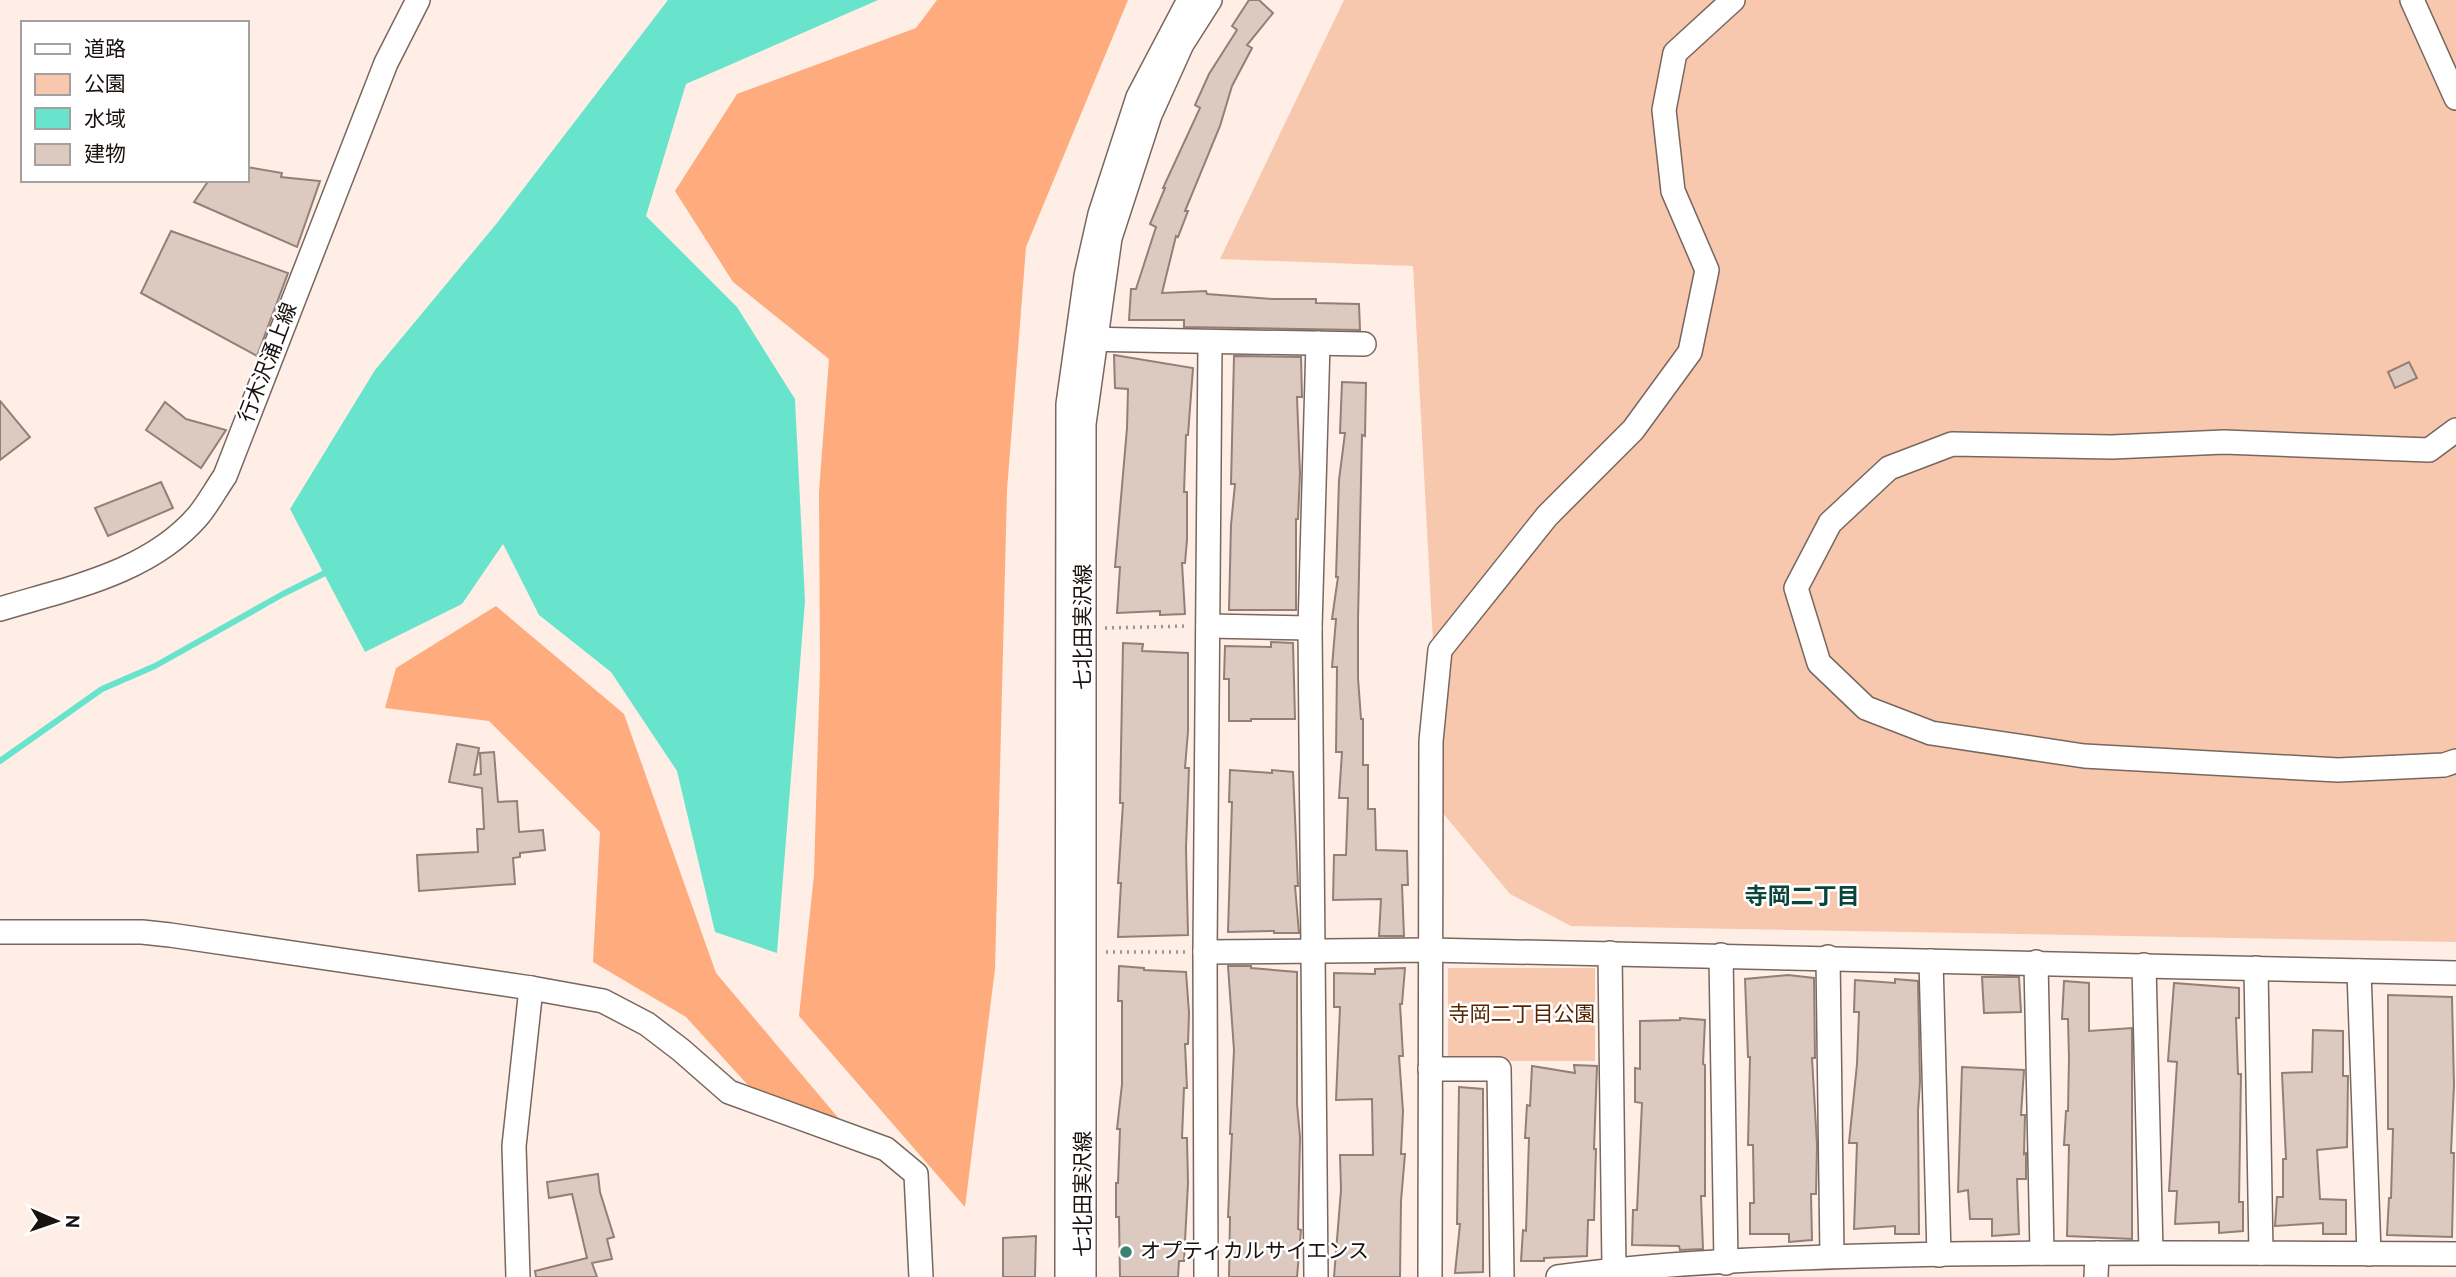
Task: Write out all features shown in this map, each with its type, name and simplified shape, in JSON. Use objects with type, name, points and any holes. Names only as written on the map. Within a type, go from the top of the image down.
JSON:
[{"type":"street","name":"行木沢涌上線","points":[[0,609],[136,564],[169,543],[198,516],[225,476],[386,63],[418,0]]},
{"type":"street","points":[[1067,1277],[1068,404],[1086,339],[1086,276],[1100,215],[1138,97],[1189,0]]},
{"type":"street","name":"七北田実沢線","points":[[1084,1277],[1086,339],[1110,237],[1150,116],[1182,44],[1210,0]]},
{"type":"street","points":[[1430,1277],[1431,741],[1440,650],[1547,516],[1633,430],[1690,352],[1707,270],[1673,191],[1664,110],[1675,53],[1733,0]]},
{"type":"street","points":[[2412,0],[2456,98]]},
{"type":"street","points":[[1086,339],[1364,344]]},
{"type":"street","points":[[1206,1277],[1205,952],[1210,342]]},
{"type":"street","points":[[1316,1277],[1310,628],[1318,343]]},
{"type":"street","points":[[2456,430],[2429,450],[2224,442],[2112,447],[1952,444],[1889,468],[1830,523],[1796,588],[1819,663],[1866,708],[1931,733],[2084,756],[2338,770],[2444,765],[2456,761]]},
{"type":"street","points":[[1208,626],[1310,628]]},
{"type":"street","points":[[0,932],[142,932],[170,935],[603,1000],[647,1024],[729,1092],[886,1149],[916,1174],[921,1277]]},
{"type":"street","points":[[1205,952],[1430,950],[1610,953],[2456,973]]},
{"type":"street","points":[[1610,953],[1614,1269]]},
{"type":"street","points":[[1721,956],[1727,1263]]},
{"type":"street","points":[[1828,957],[1832,1256]]},
{"type":"street","points":[[1931,961],[1939,1255]]},
{"type":"street","points":[[2036,962],[2042,1253]]},
{"type":"street","points":[[2144,965],[2151,1252]]},
{"type":"street","points":[[2256,968],[2261,1253]]},
{"type":"street","points":[[2359,971],[2369,1254]]},
{"type":"street","points":[[518,1277],[514,1146],[531,988]]},
{"type":"street","points":[[1430,1069],[1499,1069],[1502,1277]]},
{"type":"street","points":[[1558,1277],[1614,1269],[1727,1263],[1779,1268],[1832,1256],[2151,1252],[2456,1254]]},
{"type":"street","points":[[2096,1253],[2096,1277]]},
{"type":"path","points":[[1100,628],[1208,626]]},
{"type":"path","points":[[1098,952],[1205,952]]},
{"type":"green space","points":[[1344,0],[2456,0],[2456,942],[1571,926],[1510,894],[1442,812],[1413,266],[1220,259]]},
{"type":"green space","name":"寺岡二丁目公園","points":[[1448,968],[1595,968],[1595,1061],[1448,1061]]},
{"type":"shaded area","points":[[937,0],[1128,0],[1026,247],[1007,490],[995,969],[965,1207],[799,1016],[814,875],[820,667],[819,492],[829,359],[733,282],[675,191],[737,94],[916,28]]},
{"type":"shaded area","points":[[496,606],[624,714],[716,973],[851,1133],[756,1094],[686,1017],[593,962],[600,832],[489,721],[385,708],[396,668]]},
{"type":"water","points":[[668,0],[878,0],[686,84],[646,216],[737,307],[795,399],[805,601],[777,953],[715,932],[677,771],[611,672],[539,615],[503,544],[462,604],[365,652],[290,509],[375,370],[497,223]]},
{"type":"building","points":[[1249,0],[1259,0],[1273,13],[1247,45],[1252,48],[1232,86],[1220,126],[1185,211],[1188,211],[1178,237],[1176,236],[1162,293],[1206,291],[1207,294],[1316,299],[1316,303],[1359,304],[1360,330],[1184,327],[1184,320],[1129,320],[1131,289],[1136,289],[1156,227],[1150,224],[1163,188],[1200,108],[1195,105],[1209,74],[1237,30],[1232,26]]},
{"type":"building","points":[[248,167],[282,173],[281,177],[320,181],[297,247],[194,202],[208,182],[248,182]]},
{"type":"building","points":[[171,231],[288,273],[257,356],[141,293]]},
{"type":"building","points":[[1114,355],[1193,368],[1186,435],[1184,492],[1187,492],[1187,540],[1185,563],[1182,563],[1185,614],[1160,615],[1160,611],[1117,613],[1120,567],[1115,567],[1128,389],[1115,388]]},
{"type":"building","points":[[1234,356],[1301,357],[1302,397],[1297,397],[1300,473],[1296,519],[1296,610],[1229,610],[1235,484],[1231,484]]},
{"type":"building","points":[[2409,362],[2417,378],[2395,388],[2388,372]]},
{"type":"building","points":[[1342,382],[1366,383],[1365,436],[1362,435],[1358,620],[1363,765],[1368,765],[1368,809],[1375,809],[1376,850],[1407,851],[1408,885],[1402,885],[1404,936],[1379,936],[1381,899],[1333,900],[1334,855],[1346,855],[1348,798],[1339,798],[1342,752],[1336,752],[1337,667],[1332,667],[1336,619],[1332,619],[1338,577],[1339,480],[1345,433],[1340,433]]},
{"type":"building","points":[[0,401],[30,437],[0,460]]},
{"type":"building","points":[[165,402],[186,419],[226,430],[201,468],[146,430]]},
{"type":"building","points":[[161,482],[173,508],[108,536],[95,508]]},
{"type":"building","points":[[1271,642],[1293,643],[1295,719],[1229,721],[1229,679],[1224,679],[1225,646],[1271,647]]},
{"type":"building","points":[[1123,643],[1143,644],[1142,651],[1188,653],[1185,768],[1189,768],[1186,848],[1188,935],[1118,937],[1123,803],[1120,803]]},
{"type":"building","points":[[457,744],[479,748],[474,775],[481,774],[480,753],[494,752],[498,802],[517,801],[519,832],[543,830],[545,850],[520,853],[520,857],[513,858],[515,884],[419,891],[417,855],[478,852],[477,829],[484,829],[482,788],[449,782]]},
{"type":"building","points":[[1230,770],[1293,772],[1298,886],[1295,886],[1299,933],[1228,932],[1232,802],[1229,802]]},
{"type":"building","points":[[1119,966],[1186,972],[1189,1013],[1188,1044],[1185,1044],[1187,1088],[1184,1088],[1182,1138],[1187,1138],[1188,1183],[1184,1261],[1179,1261],[1178,1277],[1120,1277],[1119,1217],[1116,1217],[1120,1129],[1117,1129],[1122,1084],[1122,1001],[1118,1001]]},
{"type":"building","points":[[1228,966],[1297,972],[1297,1104],[1300,1137],[1298,1229],[1301,1230],[1297,1277],[1229,1277],[1228,1217],[1234,1050]]},
{"type":"building","points":[[1405,968],[1400,1004],[1403,1056],[1399,1056],[1403,1111],[1401,1154],[1405,1154],[1400,1277],[1334,1277],[1341,1190],[1340,1155],[1373,1155],[1372,1099],[1336,1100],[1340,1007],[1334,1007],[1334,973],[1375,974],[1375,969]]},
{"type":"building","points":[[1788,975],[1814,978],[1815,1058],[1812,1058],[1817,1145],[1816,1194],[1811,1194],[1812,1240],[1789,1242],[1789,1234],[1750,1234],[1750,1203],[1754,1203],[1753,1145],[1748,1145],[1750,1057],[1745,979]]},
{"type":"building","points":[[1982,977],[2019,977],[2021,1012],[1984,1013]]},
{"type":"building","points":[[1895,979],[1918,981],[1919,1234],[1895,1234],[1895,1226],[1854,1229],[1857,1143],[1849,1143],[1859,1012],[1854,1012],[1855,980],[1895,983]]},
{"type":"building","points":[[2064,981],[2089,983],[2089,1031],[2132,1028],[2132,1239],[2067,1236],[2069,1145],[2064,1145],[2069,1058],[2068,1019],[2062,1019]]},
{"type":"building","points":[[2174,983],[2239,988],[2239,1018],[2236,1018],[2238,1074],[2241,1074],[2239,1202],[2243,1202],[2243,1231],[2219,1233],[2219,1222],[2175,1224],[2177,1191],[2169,1191],[2177,1062],[2168,1061]]},
{"type":"building","points":[[2388,995],[2452,997],[2452,1237],[2387,1235],[2393,1129],[2388,1129]]},
{"type":"building","points":[[1680,1018],[1705,1020],[1705,1196],[1701,1196],[1703,1249],[1680,1250],[1679,1246],[1632,1245],[1633,1210],[1637,1210],[1642,1103],[1635,1102],[1635,1068],[1640,1069],[1640,1021]]},
{"type":"building","points":[[2313,1030],[2343,1031],[2343,1076],[2348,1076],[2347,1147],[2317,1150],[2320,1199],[2346,1200],[2346,1234],[2323,1234],[2323,1223],[2275,1226],[2277,1197],[2283,1197],[2283,1159],[2286,1159],[2282,1073],[2312,1072]]},
{"type":"building","points":[[1574,1065],[1597,1066],[1594,1220],[1588,1220],[1587,1256],[1521,1261],[1523,1230],[1526,1231],[1529,1138],[1525,1138],[1532,1066],[1575,1073]]},
{"type":"building","points":[[1962,1067],[2024,1070],[2021,1115],[2025,1115],[2026,1179],[2017,1179],[2019,1234],[1992,1236],[1992,1219],[1970,1219],[1968,1190],[1958,1192]]},
{"type":"building","points":[[1459,1087],[1483,1089],[1483,1272],[1455,1273],[1460,1224],[1457,1224]]},
{"type":"building","points":[[598,1174],[600,1192],[614,1237],[607,1239],[612,1259],[592,1263],[597,1277],[536,1277],[535,1271],[587,1258],[572,1194],[549,1198],[547,1182]]},
{"type":"building","points":[[1036,1236],[1035,1277],[1003,1277],[1003,1238]]},
{"type":"waterway","points":[[0,761],[102,689],[155,666],[329,571]]},
{"type":"place","name":"オプティカルサイエンス","points":[[1126,1252]]},
{"type":"district","name":"寺岡二丁目","points":[[1802,898]]}]
